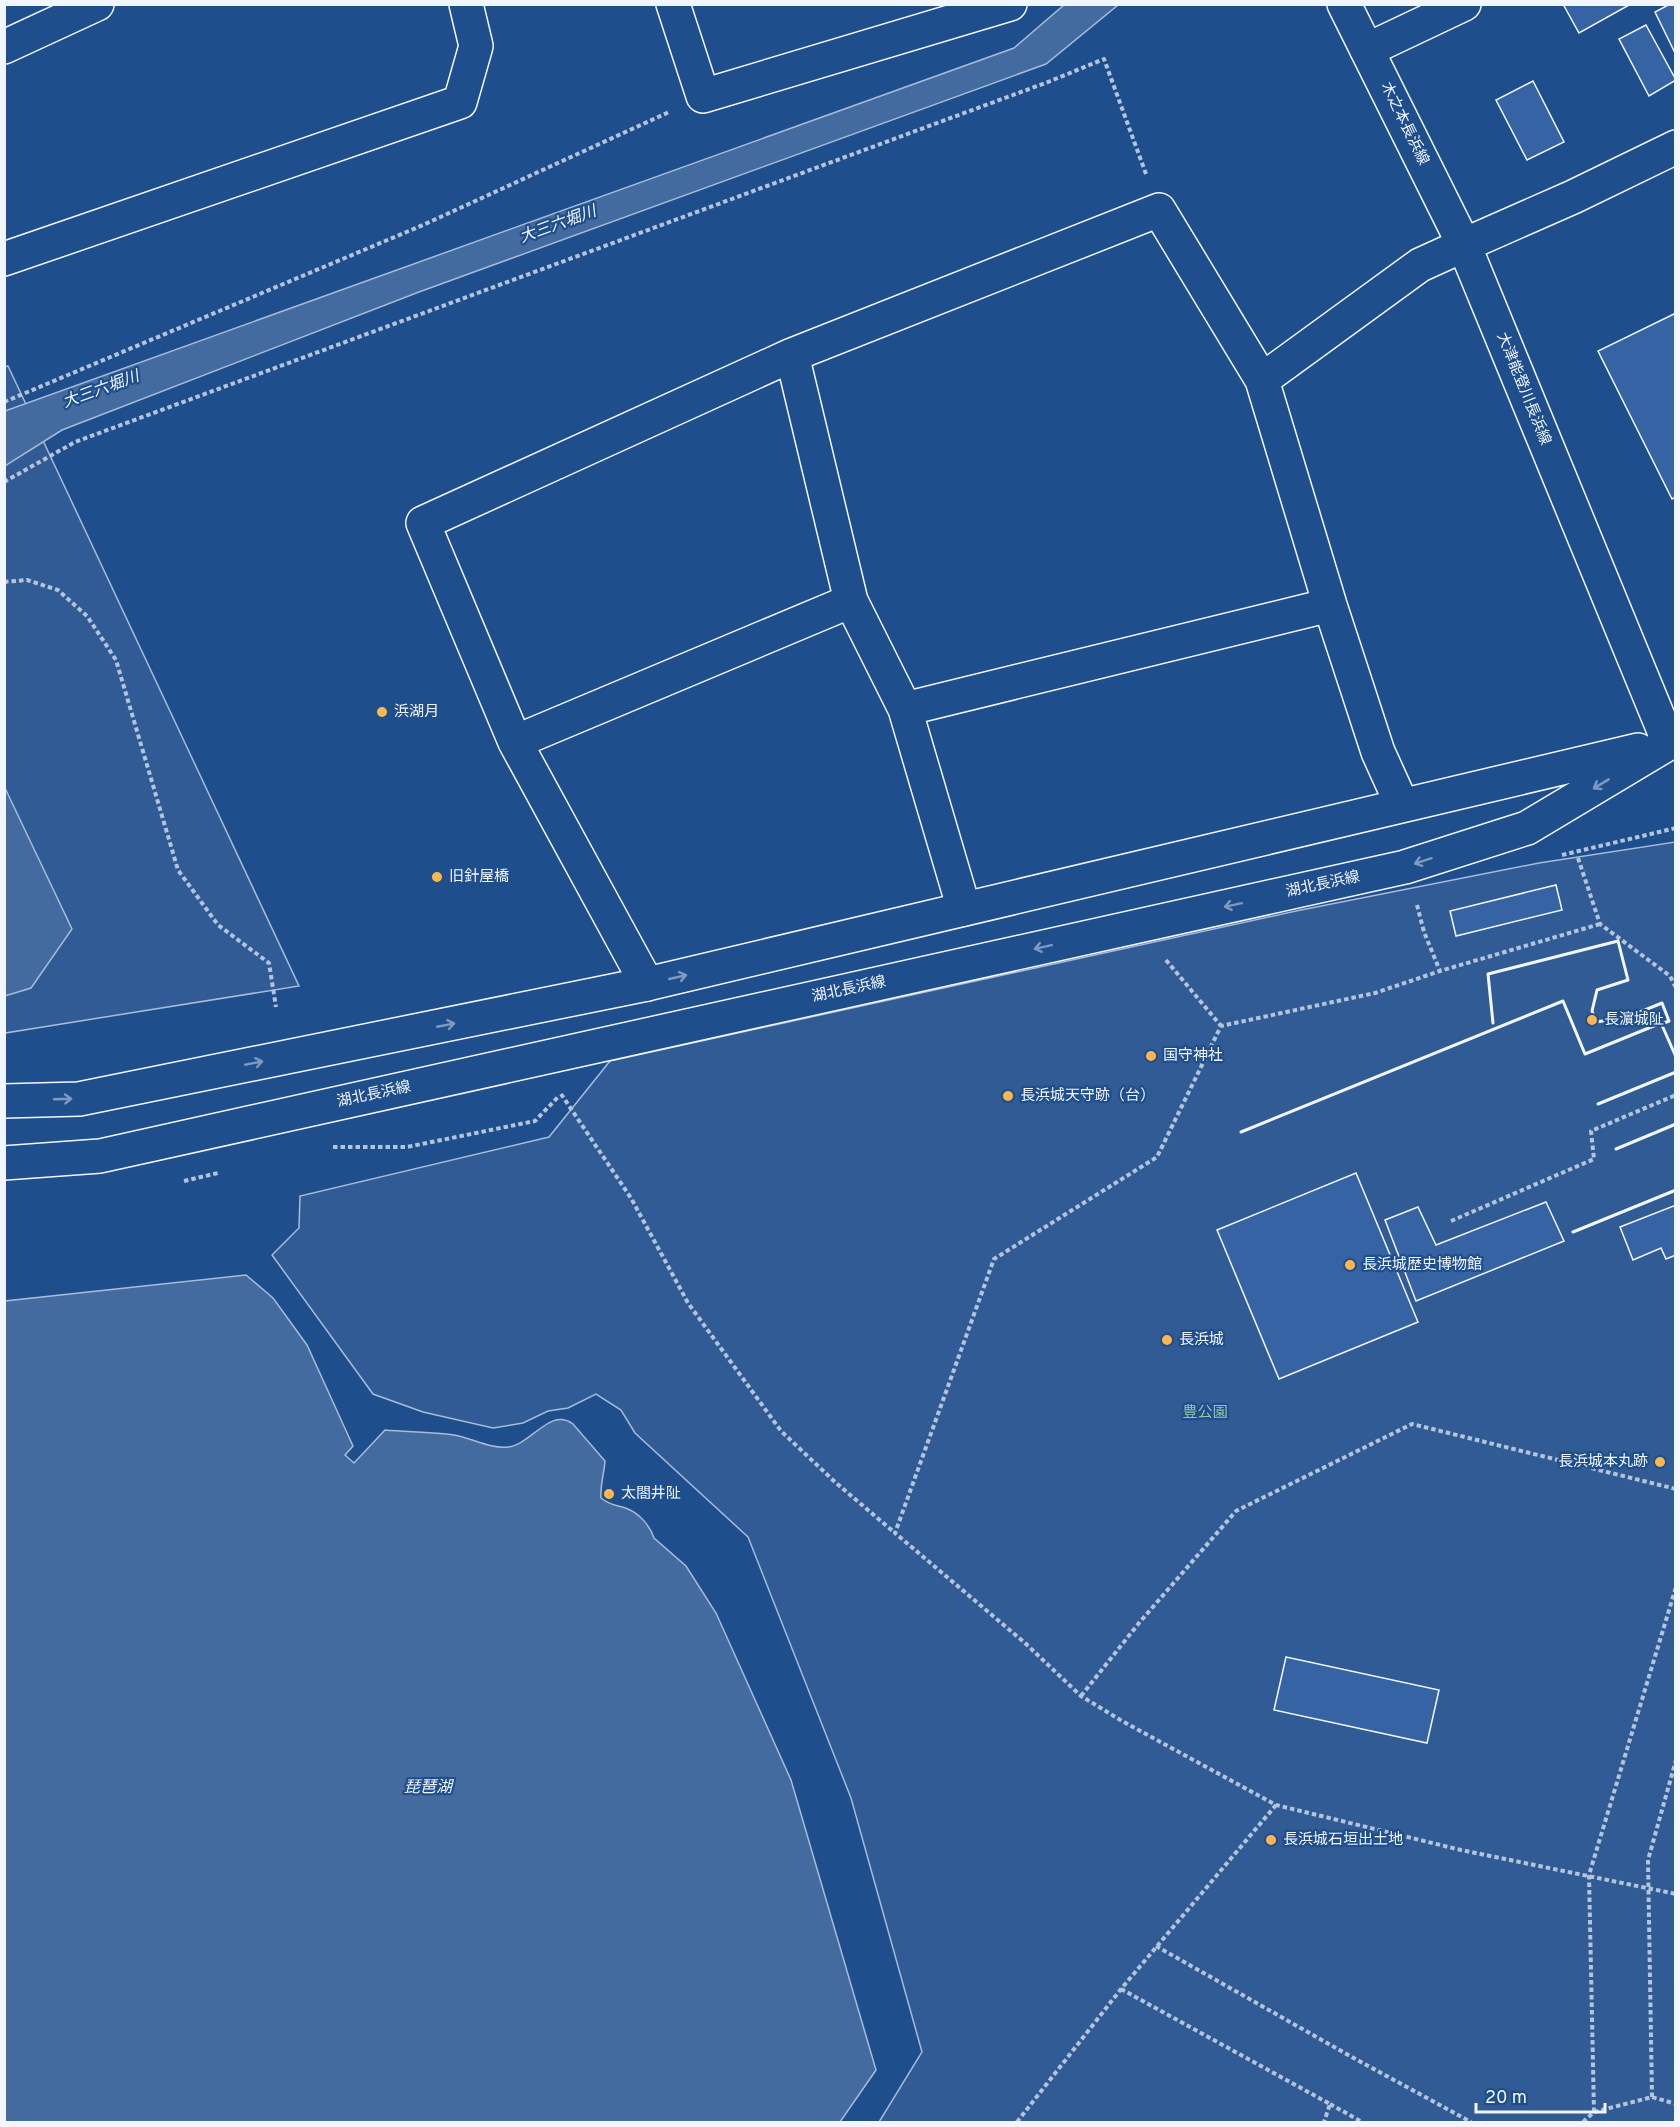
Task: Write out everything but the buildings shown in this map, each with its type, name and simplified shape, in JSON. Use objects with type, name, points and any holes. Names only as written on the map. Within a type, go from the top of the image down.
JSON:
[{"type":"street","points":[[4,47],[98,4]]},
{"type":"street","points":[[4,260],[460,102],[476,46],[466,4]]},
{"type":"street","points":[[673,4],[703,96],[1010,4]]},
{"type":"street","name":"木之本長浜線","points":[[1344,4],[1464,244]]},
{"type":"street","points":[[1367,50],[1464,4]]},
{"type":"street","points":[[1262,380],[1420,266],[1464,244],[1573,197],[1676,147]]},
{"type":"street","points":[[647,984],[515,742],[423,523],[792,356],[1159,210],[1262,380],[1330,605],[1378,752],[1402,805]]},
{"type":"street","name":"大津能登川長浜線","points":[[1464,244],[1672,743]]},
{"type":"street","points":[[792,356],[851,601],[904,709],[964,909]]},
{"type":"street","points":[[515,742],[851,601]]},
{"type":"street","points":[[904,709],[1330,605]]},
{"type":"street","points":[[4,1101],[79,1098],[647,984],[1672,743]]},
{"type":"street","name":"湖北長浜線","points":[[4,1163],[100,1156],[1405,867],[1527,828],[1672,743]]},
{"type":"path","points":[[4,482],[75,442],[1048,82],[1104,59],[1159,210]]},
{"type":"path","points":[[4,402],[423,225],[703,96]]},
{"type":"path","points":[[4,582],[27,580],[58,590],[87,616],[116,660],[178,870],[218,925],[269,963],[276,1007]]},
{"type":"path","points":[[1578,858],[1600,924],[1670,976],[1676,988]]},
{"type":"path","points":[[1414,898],[1424,932],[1440,971]]},
{"type":"path","points":[[1221,1026],[1376,993],[1440,971],[1600,924]]},
{"type":"path","points":[[1161,954],[1221,1026]]},
{"type":"path","points":[[895,1533],[994,1259],[1157,1157],[1221,1026]]},
{"type":"path","points":[[332,1147],[407,1147],[535,1121],[561,1094],[573,1090]]},
{"type":"path","points":[[561,1094],[631,1198],[688,1303],[781,1431],[835,1482],[1025,1643],[1081,1696],[1132,1727],[1276,1805],[1461,1850],[1676,1894]]},
{"type":"path","points":[[1451,1221],[1594,1159],[1591,1131],[1676,1095]]},
{"type":"path","points":[[172,1182],[195,1179],[229,1170]]},
{"type":"path","points":[[1081,1696],[1139,1623],[1236,1511],[1412,1424],[1676,1489]]},
{"type":"path","points":[[1594,2112],[1588,1875],[1676,1587]]},
{"type":"path","points":[[1652,2097],[1648,1860],[1676,1760]]},
{"type":"path","points":[[1017,2122],[1156,1946],[1276,1805]]},
{"type":"path","points":[[1156,1946],[1472,2122]]},
{"type":"path","points":[[1121,1989],[1362,2122]]},
{"type":"path","points":[[1583,2122],[1594,2112],[1652,2097],[1676,2104]]},
{"type":"path","points":[[1324,2122],[1330,2104]]},
{"type":"shaded area","points":[[8,366],[299,986],[5,1033],[4,367]]},
{"type":"shaded area","name":"豊公園","points":[[1675,842],[1675,2122],[879,2122],[922,2052],[851,1798],[748,1537],[635,1433],[621,1410],[596,1394],[568,1408],[548,1411],[523,1423],[493,1428],[423,1412],[373,1394],[272,1255],[299,1228],[300,1196],[549,1137],[610,1061],[1296,911],[1539,863]]},
{"type":"water","name":"大三六堀川","points":[[1064,5],[1118,5],[1046,64],[419,292],[62,430],[5,466],[5,411],[1014,48]]},
{"type":"water","points":[[4,786],[72,929],[31,988],[5,996]]},
{"type":"water","name":"琵琶湖","points":[[246,1275],[273,1298],[307,1345],[353,1446],[345,1455],[354,1463],[385,1430],[454,1435],[494,1446],[508,1447],[525,1440],[549,1423],[565,1420],[573,1424],[605,1461],[601,1498],[637,1514],[647,1525],[654,1538],[686,1566],[716,1613],[791,1780],[876,2070],[840,2122],[5,2122],[5,1301]]},
{"type":"wall","points":[[1493,1023],[1488,974],[1618,941],[1628,980],[1597,990],[1592,1011],[1596,1022],[1628,1017],[1662,1003],[1669,1021],[1664,1023]]},
{"type":"wall","points":[[1241,1132],[1563,1001],[1585,1054],[1661,1023],[1676,1057]]},
{"type":"wall","points":[[1598,1104],[1676,1072]]},
{"type":"wall","points":[[1616,1149],[1676,1124]]},
{"type":"wall","points":[[1573,1232],[1676,1190]]},
{"type":"place","name":"浜湖月","points":[[382,712]]},
{"type":"place","name":"旧針屋橋","points":[[437,877]]},
{"type":"place","name":"長濵城阯","points":[[1592,1020]]},
{"type":"place","name":"国守神社","points":[[1151,1056]]},
{"type":"place","name":"長浜城天守跡（台）","points":[[1008,1096]]},
{"type":"place","name":"長浜城歴史博物館","points":[[1350,1265]]},
{"type":"place","name":"長浜城","points":[[1167,1340]]},
{"type":"place","name":"長浜城本丸跡","points":[[1660,1462]]},
{"type":"place","name":"太閤井阯","points":[[609,1494]]},
{"type":"place","name":"長浜城石垣出土地","points":[[1271,1840]]}]
